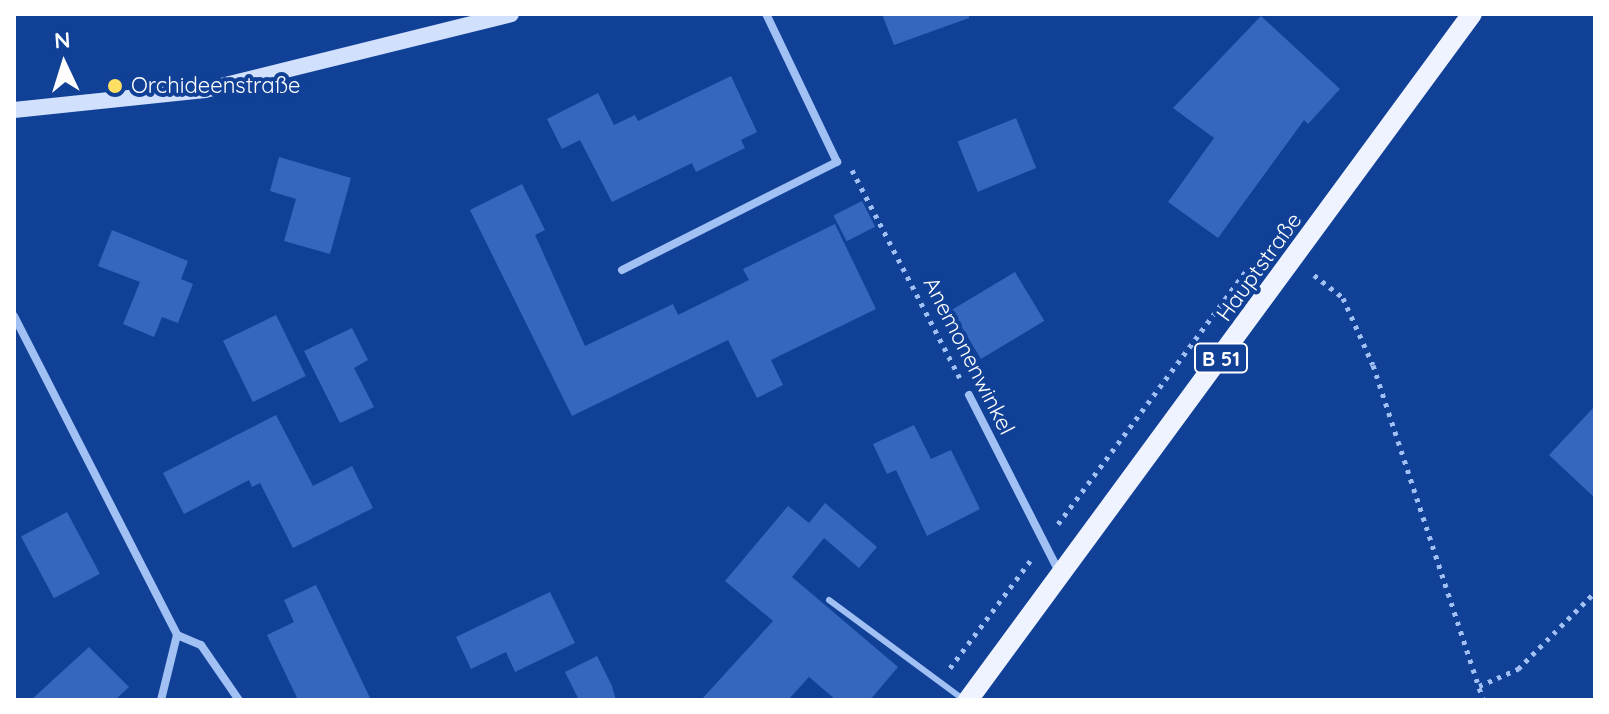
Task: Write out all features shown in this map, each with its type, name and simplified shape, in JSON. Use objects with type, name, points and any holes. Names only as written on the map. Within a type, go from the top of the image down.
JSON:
[{"type":"main road","name":"Hauptstraße","points":[[966,700],[1295,259],[1472,14]]},
{"type":"street","points":[[14,110],[205,90],[511,14]]},
{"type":"street","points":[[622,270],[837,162],[766,14]]},
{"type":"street","points":[[14,316],[177,635],[201,645],[239,700]]},
{"type":"street","name":"Anemonenwinkel","points":[[969,395],[1060,575]]},
{"type":"street","points":[[161,700],[177,635]]},
{"type":"lane","points":[[829,600],[966,700]]},
{"type":"path","name":"Anemonenwinkel","points":[[837,162],[859,175],[969,395]]},
{"type":"path","points":[[1295,259],[1343,298],[1373,365],[1483,700]]},
{"type":"path","points":[[940,681],[1249,266]]},
{"type":"path","points":[[1479,686],[1518,669],[1595,592]]},
{"type":"building","points":[[882,14],[969,14],[969,18],[894,45]]},
{"type":"building","points":[[1261,16],[1340,89],[1308,124],[1304,120],[1218,238],[1168,202],[1214,138],[1173,108]]},
{"type":"building","points":[[731,76],[757,132],[741,140],[745,148],[696,172],[692,163],[612,202],[580,140],[562,149],[547,119],[598,93],[614,125],[635,115],[638,121]]},
{"type":"building","points":[[1016,118],[1036,168],[978,192],[958,142]]},
{"type":"building","points":[[279,157],[351,178],[330,254],[284,241],[296,199],[270,191]]},
{"type":"building","points":[[522,184],[545,230],[535,235],[585,346],[673,304],[678,315],[749,280],[743,269],[835,224],[876,309],[771,360],[783,385],[757,398],[728,340],[572,416],[470,210]]},
{"type":"building","points":[[862,201],[875,227],[847,241],[833,216]]},
{"type":"building","points":[[112,230],[188,261],[181,279],[193,284],[178,323],[162,317],[154,337],[123,324],[140,282],[98,266]]},
{"type":"building","points":[[1015,272],[1044,321],[981,359],[952,310]]},
{"type":"building","points":[[276,315],[306,376],[253,402],[223,341]]},
{"type":"building","points":[[352,328],[368,360],[354,368],[374,407],[340,423],[304,351]]},
{"type":"building","points":[[1595,406],[1595,498],[1549,455]]},
{"type":"building","points":[[276,415],[313,486],[352,466],[373,508],[293,548],[260,483],[252,487],[249,480],[184,514],[163,473]]},
{"type":"building","points":[[914,425],[931,459],[951,450],[980,509],[927,536],[896,470],[887,474],[873,444]]},
{"type":"building","points":[[825,503],[877,547],[859,568],[824,538],[792,577],[898,667],[870,700],[836,700],[809,677],[788,700],[701,700],[773,621],[725,581],[788,506],[809,523]]},
{"type":"building","points":[[67,512],[100,574],[54,598],[21,536]]},
{"type":"building","points":[[316,585],[371,700],[298,700],[267,635],[294,622],[284,600]]},
{"type":"building","points":[[550,592],[575,643],[515,672],[506,652],[471,669],[456,637]]},
{"type":"building","points":[[89,647],[129,687],[115,700],[31,700]]},
{"type":"building","points":[[597,656],[616,700],[579,700],[565,672]]},
{"type":"place","name":"Orchideenstraße","points":[[115,86]]}]
